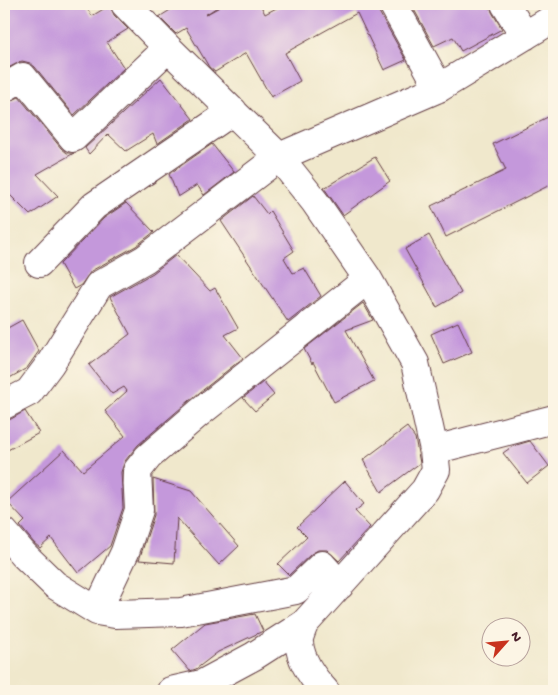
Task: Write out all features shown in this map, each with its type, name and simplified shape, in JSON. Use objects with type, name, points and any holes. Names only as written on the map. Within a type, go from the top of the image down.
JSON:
[{"type":"street","points":[[125,4],[279,157],[316,202],[368,279],[415,363],[434,450],[436,470],[424,490],[304,624],[254,656],[202,684],[171,691]]},
{"type":"street","points":[[393,4],[439,88]]},
{"type":"street","points":[[505,4],[525,36]]},
{"type":"street","points":[[4,404],[29,392],[50,364],[99,285],[145,259],[279,157],[439,88],[554,18]]},
{"type":"street","points":[[4,88],[23,77],[72,138],[168,48]]},
{"type":"street","points":[[39,263],[94,206],[233,110]]},
{"type":"street","points":[[97,611],[125,552],[139,510],[137,471],[148,457],[368,279]]},
{"type":"street","points":[[434,450],[554,419]]},
{"type":"street","points":[[4,532],[22,554],[55,586],[97,611],[115,614],[181,612],[296,590],[322,565],[340,585]]},
{"type":"street","points":[[304,624],[299,642],[304,664],[325,691]]},
{"type":"street","points":[[227,691],[254,656]]},
{"type":"building","points":[[4,4],[84,4],[92,16],[110,5],[114,15],[128,29],[107,42],[124,68],[74,115],[30,63],[22,61],[4,70]]},
{"type":"building","points":[[180,4],[222,4],[205,15],[225,4],[260,4],[265,14],[284,4],[377,4],[379,12],[406,60],[384,70],[357,13],[285,53],[300,81],[271,97],[246,53],[215,72],[209,67],[186,28],[176,34],[159,17]]},
{"type":"building","points":[[411,4],[490,4],[492,12],[502,29],[461,51],[453,37],[434,46]]},
{"type":"building","points":[[161,78],[193,119],[157,144],[153,134],[126,151],[108,134],[89,154],[85,148]]},
{"type":"building","points":[[19,97],[61,148],[67,153],[74,153],[37,174],[58,196],[30,215],[4,189],[4,104]]},
{"type":"building","points":[[554,114],[554,183],[446,237],[431,206],[506,170],[493,144]]},
{"type":"building","points":[[212,144],[234,172],[204,195],[197,185],[178,197],[169,174]]},
{"type":"building","points":[[375,157],[390,181],[343,215],[324,188]]},
{"type":"building","points":[[253,196],[267,214],[270,211],[294,251],[284,258],[293,273],[304,268],[321,296],[288,322],[221,221]]},
{"type":"building","points":[[126,203],[154,232],[136,246],[91,271],[81,285],[74,289],[60,264],[104,218]]},
{"type":"building","points":[[429,235],[461,293],[437,307],[405,249]]},
{"type":"building","points":[[176,255],[210,291],[215,288],[238,328],[225,335],[243,358],[138,445],[125,461],[121,472],[123,508],[110,546],[78,573],[51,538],[40,548],[34,543],[20,526],[25,521],[7,502],[64,450],[83,471],[125,436],[105,411],[127,391],[124,387],[112,394],[89,365],[130,334],[110,297],[153,273]]},
{"type":"building","points":[[363,303],[373,320],[346,330],[374,381],[334,402],[304,349]]},
{"type":"building","points":[[22,320],[39,351],[27,368],[6,380],[9,385],[4,388],[4,330]]},
{"type":"building","points":[[458,322],[472,352],[444,364],[431,334]]},
{"type":"building","points":[[263,382],[274,395],[255,411],[243,398]]},
{"type":"building","points":[[25,411],[39,433],[4,452],[4,421]]},
{"type":"building","points":[[407,427],[415,438],[420,463],[381,492],[363,460]]},
{"type":"building","points":[[530,441],[549,466],[527,483],[503,453],[513,446]]},
{"type":"building","points":[[153,479],[191,491],[239,546],[219,565],[177,518],[174,563],[139,560],[154,515]]},
{"type":"building","points":[[345,481],[364,504],[355,511],[370,527],[339,561],[327,550],[318,550],[311,554],[289,575],[278,564],[307,537],[297,527]]},
{"type":"building","points":[[255,614],[263,631],[218,652],[196,669],[190,671],[172,650],[205,623]]}]
